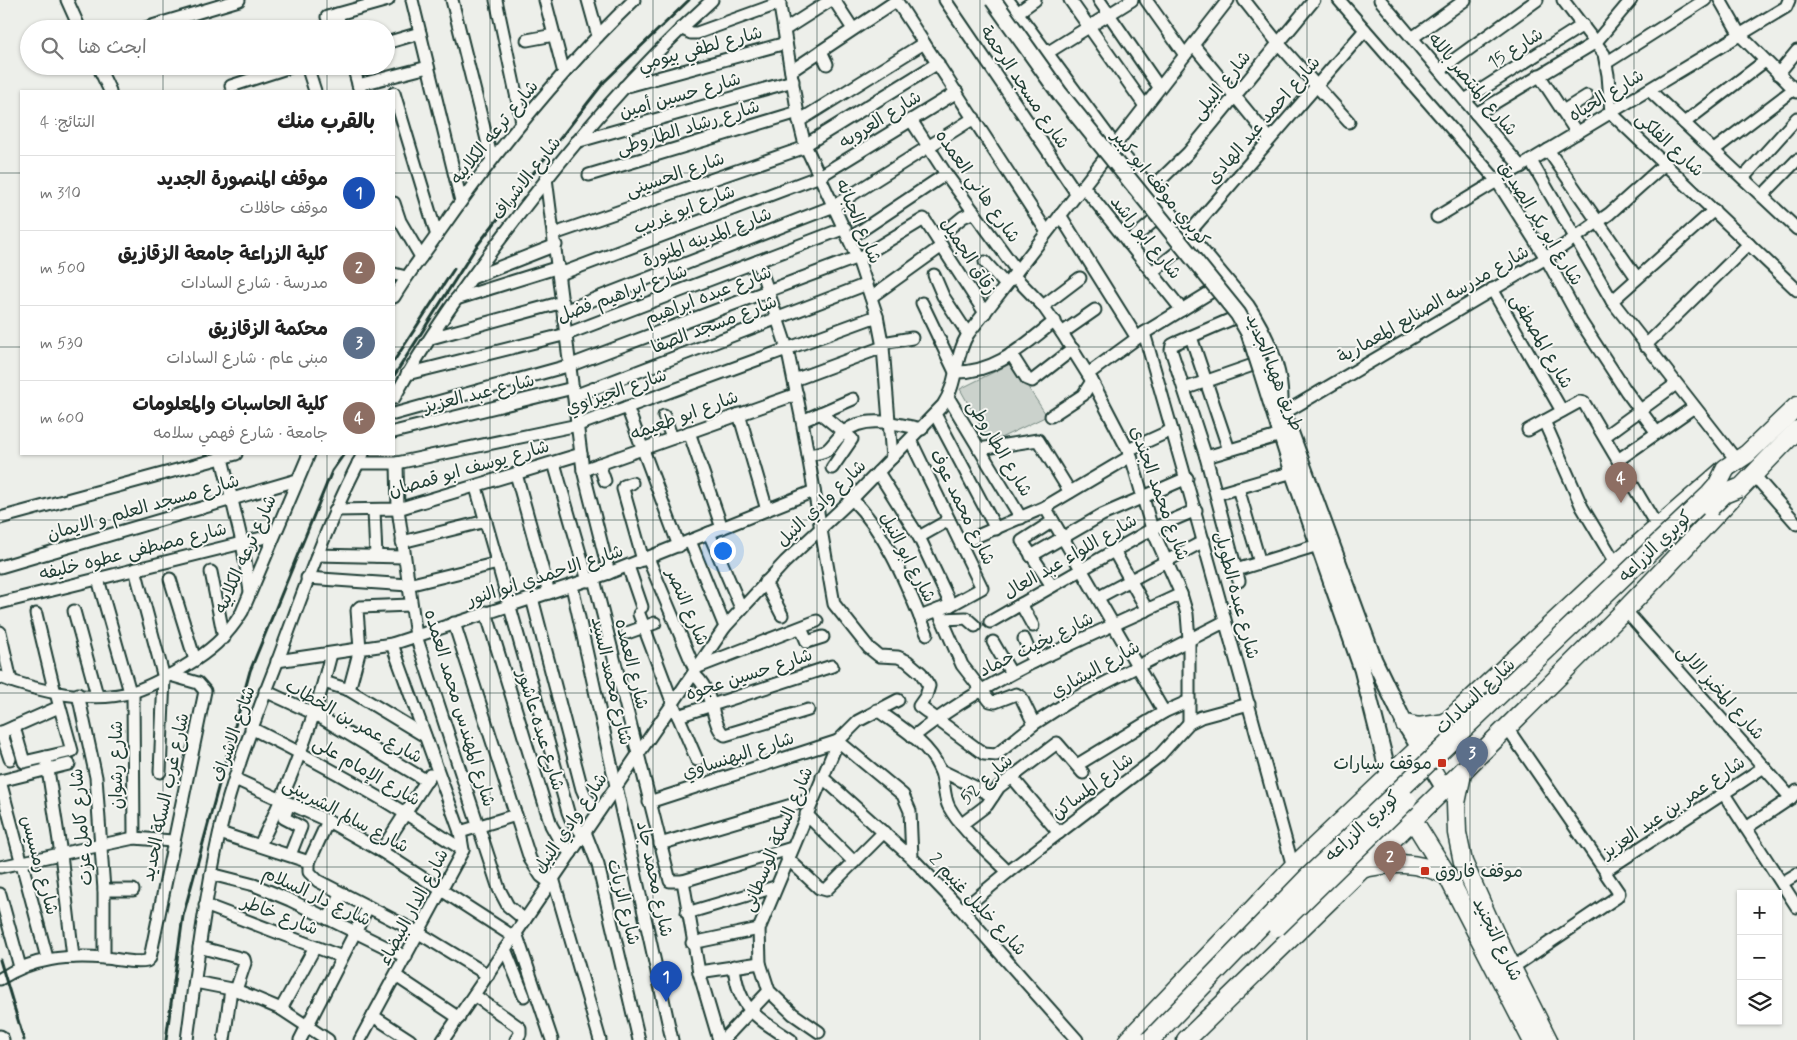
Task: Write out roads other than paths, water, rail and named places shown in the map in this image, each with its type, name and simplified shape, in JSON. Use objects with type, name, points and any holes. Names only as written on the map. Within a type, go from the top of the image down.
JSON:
[{"type":"highway","name":"شارع السادات","points":[[1128,1040],[1293,867],[1389,776],[1616,564],[1731,464],[1747,454],[1797,406]]},
{"type":"highway","points":[[1186,1040],[1360,869],[1462,774],[1625,610],[1739,488],[1797,430]]},
{"type":"highway","name":"كوبري الزراعه","points":[[1150,1040],[1307,878],[1710,494],[1731,464]]},
{"type":"highway","name":"كوبري الزراعه","points":[[1166,1040],[1314,890],[1724,494],[1739,488]]},
{"type":"highway","points":[[1405,724],[1433,726],[1447,722]]},
{"type":"highway","name":"شارع التجنيد","points":[[1462,774],[1456,803],[1457,833],[1460,846],[1476,893],[1548,1040]]},
{"type":"highway","name":"شارع التجنيد","points":[[1413,820],[1448,875],[1532,1040]]},
{"type":"highway","points":[[1438,858],[1451,846],[1460,846]]},
{"type":"highway","points":[[1360,869],[1395,862],[1413,863],[1448,875]]},
{"type":"main road","name":"كوبري موقف ابو كبير","points":[[993,0],[1060,94],[1238,314],[1249,333],[1280,411]]},
{"type":"main road","name":"كوبري موقف ابو كبير","points":[[1003,0],[1067,90],[1245,309],[1256,330],[1261,367]]},
{"type":"main road","name":"طريق ههيا الجديد","points":[[1280,411],[1281,435],[1362,669],[1389,776],[1413,820]]},
{"type":"main road","name":"طريق ههيا الجديد","points":[[1280,411],[1374,660],[1405,724],[1445,790]]},
{"type":"street","points":[[67,0],[76,20]]},
{"type":"street","points":[[172,20],[239,0]]},
{"type":"street","points":[[335,20],[332,15],[388,0]]},
{"type":"street","points":[[412,0],[461,201]]},
{"type":"street","points":[[452,0],[492,160]]},
{"type":"street","points":[[496,0],[522,122]]},
{"type":"street","points":[[546,0],[564,74]]},
{"type":"street","points":[[588,0],[598,36]]},
{"type":"street","name":"شارع الاشراف","points":[[395,396],[407,374],[470,278],[546,178],[623,87],[681,28],[712,0]]},
{"type":"street","points":[[784,30],[832,0],[854,29]]},
{"type":"street","name":"شارع مسجد الرحمة","points":[[945,0],[1080,190]]},
{"type":"street","name":"طريق ههيا الجديد","points":[[987,0],[1036,69],[1214,290],[1234,318],[1261,367]]},
{"type":"street","name":"طريق ههيا الجديد","points":[[1008,0],[1115,145],[1248,305],[1260,323],[1281,378],[1280,411]]},
{"type":"street","points":[[1017,13],[1036,0]]},
{"type":"street","points":[[1070,0],[1145,106]]},
{"type":"street","points":[[1099,0],[1160,87]]},
{"type":"street","points":[[1047,53],[1132,0]]},
{"type":"street","points":[[1146,0],[1185,55]]},
{"type":"street","name":"شارع وادي النيل","points":[[448,1038],[459,1018],[505,949],[725,627],[765,582],[911,441],[935,414],[948,397],[959,350],[968,334],[1228,0]]},
{"type":"street","points":[[1244,0],[1278,43],[1349,122]]},
{"type":"street","name":"شارع البيلى","points":[[1151,189],[1188,153],[1314,0]]},
{"type":"street","name":"شارع ابو بكر الصديق","points":[[1339,0],[1497,181],[1546,258],[1581,322],[1657,433]]},
{"type":"street","points":[[1412,38],[1465,0]]},
{"type":"street","points":[[1440,70],[1536,0]]},
{"type":"street","name":"شارع الفلكى","points":[[1563,0],[1604,54],[1611,113],[1666,163],[1797,290]]},
{"type":"street","points":[[1476,114],[1596,42],[1631,0]]},
{"type":"street","points":[[1606,63],[1705,0]]},
{"type":"street","points":[[1714,150],[1795,90],[1740,35],[1720,0]]},
{"type":"street","name":"شارع الحياه","points":[[1437,217],[1786,8],[1789,0]]},
{"type":"street","name":"شارع ترعه الكلابيه","points":[[395,295],[461,201],[522,122],[631,1]]},
{"type":"street","points":[[681,28],[692,33],[698,33],[780,1]]},
{"type":"street","name":"شارع الجبانه","points":[[780,1],[798,117],[806,146],[858,258],[877,316],[883,345],[892,458]]},
{"type":"street","points":[[898,1],[1047,232]]},
{"type":"street","name":"شارع حسين أمين","points":[[576,142],[792,76],[821,51],[898,1]]},
{"type":"street","name":"شارع المنتصر بالله","points":[[1387,2],[1412,38],[1520,167]]},
{"type":"street","name":"شارع 15","points":[[1465,100],[1583,25]]},
{"type":"street","name":"شارع احمد عبد الهادى","points":[[1188,234],[1365,30]]},
{"type":"street","points":[[395,40],[420,33]]},
{"type":"street","points":[[527,40],[554,35]]},
{"type":"street","name":"شارع لطفي بيومي","points":[[623,87],[786,43]]},
{"type":"street","name":"شارع رشاد الطاروطى","points":[[589,175],[798,117],[924,43]]},
{"type":"street","points":[[1192,45],[1270,139]]},
{"type":"street","points":[[821,51],[827,64]]},
{"type":"street","points":[[1778,74],[1797,51]]},
{"type":"street","points":[[1684,123],[1765,61]]},
{"type":"street","name":"شارع الحسينى","points":[[470,278],[555,239],[806,146],[938,63]]},
{"type":"street","points":[[355,75],[359,88],[389,77],[428,67]]},
{"type":"street","points":[[102,75],[110,90]]},
{"type":"street","points":[[231,86],[265,75]]},
{"type":"street","points":[[310,75],[315,90]]},
{"type":"street","points":[[1539,75],[1577,133]]},
{"type":"street","points":[[389,77],[392,90]]},
{"type":"street","points":[[1649,90],[1797,229]]},
{"type":"street","name":"شارع العروبه","points":[[820,176],[957,92]]},
{"type":"street","points":[[1563,111],[1587,96]]},
{"type":"street","points":[[395,99],[437,236]]},
{"type":"street","name":"شارع المدينه المنورة","points":[[431,338],[563,306],[834,206],[974,118]]},
{"type":"street","points":[[1743,178],[1797,118]]},
{"type":"street","name":"شارع هاني العمده","points":[[912,120],[946,174],[1015,273]]},
{"type":"street","points":[[1548,150],[1637,278]]},
{"type":"street","points":[[1762,196],[1797,160]]},
{"type":"street","points":[[1531,161],[1574,239],[1612,301],[1694,407],[1731,464]]},
{"type":"street","name":"شارع مدرسه الصنايع المعمارية","points":[[1280,411],[1546,258],[1598,223],[1666,163]]},
{"type":"street","name":"شارع ابراهيم فضل","points":[[407,374],[567,334],[758,261],[847,233],[946,174]]},
{"type":"street","name":"شارع ابو غريب","points":[[456,299],[559,270],[820,176]]},
{"type":"street","points":[[546,178],[583,470],[609,573]]},
{"type":"street","name":"شارع ابو راشد","points":[[1080,190],[1128,243],[1182,310]]},
{"type":"street","points":[[395,205],[400,221],[421,257]]},
{"type":"street","points":[[1612,301],[1714,210]]},
{"type":"street","points":[[871,297],[939,242],[963,217],[974,212]]},
{"type":"street","name":"شارع عبده الطويل","points":[[1060,216],[1140,336],[1187,478],[1224,622],[1249,704],[1293,867]]},
{"type":"street","name":"زقاق الجميل","points":[[924,219],[985,313]]},
{"type":"street","name":"شارع عبده ابراهيم","points":[[395,414],[571,365],[858,258],[924,219]]},
{"type":"street","points":[[1128,243],[1156,219]]},
{"type":"street","points":[[1646,346],[1749,244]]},
{"type":"street","points":[[1152,272],[1181,249]]},
{"type":"street","points":[[758,261],[787,348],[802,421],[834,604],[874,653],[884,658],[902,658],[921,673],[929,686],[926,696],[919,706],[935,719]]},
{"type":"street","points":[[986,262],[1006,285]]},
{"type":"street","name":"شارع محمد الجندى","points":[[1015,273],[1043,306],[1073,349],[1090,377],[1129,453],[1152,530],[1181,594],[1187,614],[1189,639],[1189,723]]},
{"type":"street","points":[[395,274],[406,277]]},
{"type":"street","points":[[934,275],[943,296],[968,334]]},
{"type":"street","points":[[1043,306],[1080,278]]},
{"type":"street","name":"شارع مسجد الصفا","points":[[574,392],[866,284]]},
{"type":"street","name":"شارع المصطفى","points":[[1492,289],[1562,411]]},
{"type":"street","points":[[1051,416],[1083,395],[1090,377],[1140,336],[1214,290]]},
{"type":"street","points":[[922,303],[955,372],[983,370],[1011,354],[1054,322]]},
{"type":"street","points":[[1062,332],[1095,310]]},
{"type":"street","name":"شارع الجيزاوي","points":[[361,458],[397,463],[578,425],[877,316]]},
{"type":"street","points":[[1234,318],[1172,345],[1171,350],[1206,457],[1238,576],[1260,563],[1318,546]]},
{"type":"street","points":[[1191,337],[1229,450]]},
{"type":"street","points":[[794,380],[883,345],[912,338]]},
{"type":"street","points":[[1011,354],[1027,379],[1032,381],[1073,349]]},
{"type":"street","points":[[1184,389],[1206,381],[1261,367]]},
{"type":"street","points":[[1605,436],[1676,384]]},
{"type":"street","name":"شارع عبد العزيز","points":[[395,432],[574,392]]},
{"type":"street","name":"شارع ابو طعيمه","points":[[583,470],[797,394]]},
{"type":"street","name":"شارع الطاروطى","points":[[948,397],[1021,518]]},
{"type":"street","points":[[802,421],[853,399]]},
{"type":"street","points":[[1528,430],[1579,402],[1584,403],[1658,528]]},
{"type":"street","points":[[627,407],[679,546]]},
{"type":"street","points":[[1618,460],[1694,407]]},
{"type":"street","points":[[820,413],[852,439],[832,468]]},
{"type":"street","points":[[739,414],[767,510]]},
{"type":"street","points":[[935,414],[996,529]]},
{"type":"street","points":[[664,416],[672,438]]},
{"type":"street","points":[[808,454],[830,450],[844,432],[863,423],[876,421],[922,429]]},
{"type":"street","points":[[1544,421],[1582,507],[1616,564]]},
{"type":"street","points":[[961,543],[1045,507],[1129,453],[1172,430]]},
{"type":"street","points":[[689,432],[722,528]]},
{"type":"street","points":[[1206,457],[1281,435]]},
{"type":"street","points":[[979,448],[1038,440],[1070,492]]},
{"type":"street","name":"شارع محمد عوف","points":[[911,441],[982,588],[951,605]]},
{"type":"street","name":"شارع يوسف ابو قمصان","points":[[334,510],[398,509],[581,454]]},
{"type":"street","name":"شارع ترعه الكلابيه","points":[[0,677],[55,693],[115,695],[131,692],[167,676],[195,660],[224,638],[242,612],[296,480],[309,455]]},
{"type":"street","points":[[0,518],[221,456],[242,542],[250,591]]},
{"type":"street","name":"شارع الاشراف","points":[[187,1040],[205,905],[220,833],[235,779],[251,728],[278,661],[307,578],[334,510],[361,458]]},
{"type":"street","name":"شارع المهندس محمد العمده","points":[[397,463],[398,509],[410,605],[416,636],[503,898],[514,912],[525,920]]},
{"type":"street","name":"شارع العمده","points":[[554,463],[591,580],[637,757]]},
{"type":"street","points":[[599,464],[605,481]]},
{"type":"street","points":[[878,472],[919,537],[951,605],[940,615]]},
{"type":"street","points":[[1216,494],[1293,472]]},
{"type":"street","points":[[516,474],[549,593]]},
{"type":"street","points":[[1753,474],[1797,524]]},
{"type":"street","points":[[1031,556],[1062,536],[1142,496],[1187,478]]},
{"type":"street","name":"شارع مسجد العلم و الايمان","points":[[0,567],[296,480]]},
{"type":"street","name":"شارع النصر","points":[[632,482],[624,486],[623,489],[645,559],[696,670],[704,683],[719,730],[725,735],[808,710]]},
{"type":"street","name":"شارع الزيات","points":[[476,487],[568,812],[572,822],[584,833],[598,865],[639,1040]]},
{"type":"street","points":[[1238,488],[1260,563]]},
{"type":"street","name":"شارع الاحمدي ابو النور","points":[[278,661],[392,644],[486,612],[591,580],[814,490]]},
{"type":"street","name":"شارع ابو النيل","points":[[852,499],[881,535],[905,580],[927,634]]},
{"type":"street","points":[[1045,507],[1099,597],[1164,712]]},
{"type":"street","points":[[374,510],[376,556]]},
{"type":"street","name":"شارع اللواء عبد العال","points":[[990,622],[1152,530],[1196,510]]},
{"type":"street","points":[[919,537],[950,520]]},
{"type":"street","points":[[402,542],[486,521]]},
{"type":"street","points":[[1052,586],[1023,543],[1024,538],[1053,521]]},
{"type":"street","points":[[709,533],[741,608]]},
{"type":"street","name":"شارع مصطفى عطوه خليفه","points":[[0,603],[274,534]]},
{"type":"street","points":[[690,540],[725,627]]},
{"type":"street","points":[[1099,597],[1204,541]]},
{"type":"street","points":[[1114,551],[1147,610]]},
{"type":"street","points":[[317,555],[404,557]]},
{"type":"street","points":[[307,578],[408,585],[498,563]]},
{"type":"street","points":[[628,566],[644,628],[697,760]]},
{"type":"street","points":[[134,569],[167,676],[160,772]]},
{"type":"street","points":[[210,572],[224,638]]},
{"type":"street","name":"شارع رشوان","points":[[98,578],[131,692],[134,838]]},
{"type":"street","points":[[170,579],[195,660]]},
{"type":"street","points":[[765,582],[782,615]]},
{"type":"street","name":"شارع محمد السيد","points":[[572,586],[617,785]]},
{"type":"street","name":"شارع بخيت حماد","points":[[913,737],[935,719],[1011,673],[1181,594]]},
{"type":"street","points":[[532,598],[582,789],[586,798],[599,811]]},
{"type":"street","points":[[1021,604],[1033,626]]},
{"type":"street","points":[[348,690],[360,649],[357,610],[360,607],[410,605]]},
{"type":"street","name":"شارع المخبز الالى","points":[[1625,610],[1764,767],[1794,794]]},
{"type":"street","points":[[74,611],[97,695]]},
{"type":"street","name":"شارع عبده عاشور","points":[[486,612],[552,825],[561,843],[571,853]]},
{"type":"street","points":[[14,726],[23,761],[72,751],[55,693],[36,614]]},
{"type":"street","points":[[920,617],[940,615],[966,618],[975,626]]},
{"type":"street","name":"شارع ابو النيل","points":[[940,615],[960,661],[992,702],[1012,694],[1021,697],[1034,724]]},
{"type":"street","points":[[696,670],[817,621]]},
{"type":"street","name":"شارع البشاري","points":[[935,719],[990,756],[996,755],[1034,724],[1068,702],[1224,622]]},
{"type":"street","points":[[454,623],[534,868],[552,880],[600,1040]]},
{"type":"street","points":[[627,633],[655,624]]},
{"type":"street","points":[[801,628],[807,642],[823,637]]},
{"type":"street","points":[[0,632],[12,681]]},
{"type":"street","points":[[1024,639],[1034,662]]},
{"type":"street","points":[[993,642],[1011,673]]},
{"type":"street","name":"شارع الدار البيضاء","points":[[360,1040],[463,850],[460,832],[392,644]]},
{"type":"street","points":[[290,856],[299,834],[300,825],[284,816],[286,801],[315,714],[331,654]]},
{"type":"street","name":"شارع حسين عجوه","points":[[678,716],[832,666]]},
{"type":"street","name":"شارع غرب السكة الحديد","points":[[104,958],[142,962],[150,958],[152,951],[172,841],[205,691],[198,683],[167,676]]},
{"type":"street","points":[[324,682],[348,690],[424,736]]},
{"type":"street","name":"شارع عمر بن الخطاب","points":[[265,691],[315,714],[426,781]]},
{"type":"street","name":"شارع كامل عزت","points":[[78,694],[96,776],[104,890],[104,958]]},
{"type":"street","name":"شارع السكة الوسطانى","points":[[819,1032],[794,1014],[769,991],[760,963],[759,928],[789,853],[838,741],[858,721],[898,700]]},
{"type":"street","name":"شارع 52","points":[[962,824],[987,805],[999,787],[1057,743],[1080,769],[1164,712],[1188,701]]},
{"type":"street","name":"شارع المساكن","points":[[962,910],[1058,833],[1160,756],[1189,723],[1201,717],[1249,704]]},
{"type":"street","points":[[10,759],[0,732],[60,707]]},
{"type":"street","points":[[877,710],[913,737],[932,756],[940,770],[948,805],[962,824],[1008,872]]},
{"type":"street","name":"شارع الإمام على","points":[[251,728],[301,753],[406,812],[463,850]]},
{"type":"street","points":[[1507,728],[1606,872]]},
{"type":"street","name":"شارع البهنساوي","points":[[650,802],[838,741]]},
{"type":"street","name":"شارع خليل غنيم 2","points":[[838,741],[903,795],[910,811],[912,858],[962,910],[1077,1040]]},
{"type":"street","points":[[46,757],[61,854],[73,957]]},
{"type":"street","points":[[637,757],[671,882],[683,881],[789,853],[822,890],[829,889],[884,832]]},
{"type":"street","points":[[0,781],[69,764]]},
{"type":"street","points":[[381,851],[435,767]]},
{"type":"street","name":"شارع عمر بن عبد العزيز","points":[[1512,968],[1618,897],[1619,893],[1606,872],[1764,767]]},
{"type":"street","points":[[940,770],[993,796]]},
{"type":"street","points":[[822,777],[912,858]]},
{"type":"street","points":[[1012,777],[1058,833]]},
{"type":"street","name":"شارع سالم الشربينى","points":[[235,779],[328,821],[381,851],[515,935]]},
{"type":"street","name":"شارع رمسيس","points":[[0,781],[47,958]]},
{"type":"street","name":"شارع محمد جاد","points":[[617,785],[672,1040]]},
{"type":"street","points":[[1724,794],[1797,907]]},
{"type":"street","points":[[1746,828],[1794,794]]},
{"type":"street","points":[[660,844],[812,799]]},
{"type":"street","points":[[260,845],[286,801]]},
{"type":"street","points":[[806,814],[854,862]]},
{"type":"street","points":[[460,832],[516,815]]},
{"type":"street","points":[[328,821],[320,843],[309,862],[308,870],[314,878],[419,933],[488,975]]},
{"type":"street","points":[[220,833],[309,862]]},
{"type":"street","points":[[299,834],[320,843]]},
{"type":"street","points":[[0,867],[134,838],[172,841]]},
{"type":"street","name":"شارع دار السلام","points":[[211,874],[254,885],[406,957]]},
{"type":"street","points":[[1782,883],[1797,874]]},
{"type":"street","points":[[683,881],[692,943],[699,972],[721,1040],[769,991]]},
{"type":"street","points":[[688,913],[775,887]]},
{"type":"street","points":[[104,890],[133,890]]},
{"type":"street","points":[[0,894],[20,967]]},
{"type":"street","points":[[328,919],[342,894]]},
{"type":"street","name":"شارع خاطر","points":[[205,905],[342,957]]},
{"type":"street","points":[[300,1040],[368,907]]},
{"type":"street","points":[[692,943],[759,928]]},
{"type":"street","points":[[515,935],[552,1040]]},
{"type":"street","points":[[199,947],[244,959],[246,963],[234,990],[224,1040]]},
{"type":"street","points":[[281,1009],[315,947]]},
{"type":"street","points":[[505,949],[524,996]]},
{"type":"street","points":[[0,979],[20,967],[47,958],[104,958]]},
{"type":"street","points":[[699,972],[760,963]]},
{"type":"street","points":[[734,966],[740,995],[750,1012],[791,1040]]},
{"type":"street","points":[[396,976],[459,1018]]},
{"type":"street","points":[[195,982],[234,990],[281,1009],[328,1040]]},
{"type":"street","points":[[474,995],[520,1028],[520,1034],[516,1040]]},
{"type":"street","points":[[373,1016],[410,1040]]},
{"type":"street","points":[[187,1040],[192,1040]]},
{"type":"railway","points":[[395,374],[476,247],[604,82],[689,0]]},
{"type":"railway","points":[[395,359],[454,269]]},
{"type":"railway","points":[[166,1040],[183,916],[250,671],[332,471],[343,455]]},
{"type":"railway","points":[[0,960],[24,1040]]},
{"type":"place","name":"كلية الحاسبات والمعلومات","points":[[1621,503]]},
{"type":"place","name":"موقف سيارات","points":[[1442,763]]},
{"type":"place","name":"محكمة الزقازيق","points":[[1472,778]]},
{"type":"place","name":"موقف فاروق","points":[[1425,871]]},
{"type":"place","name":"كلية الزراعة جامعة الزقازيق","points":[[1390,882]]},
{"type":"place","name":"موقف المنصورة الجديد","points":[[666,1002]]}]
